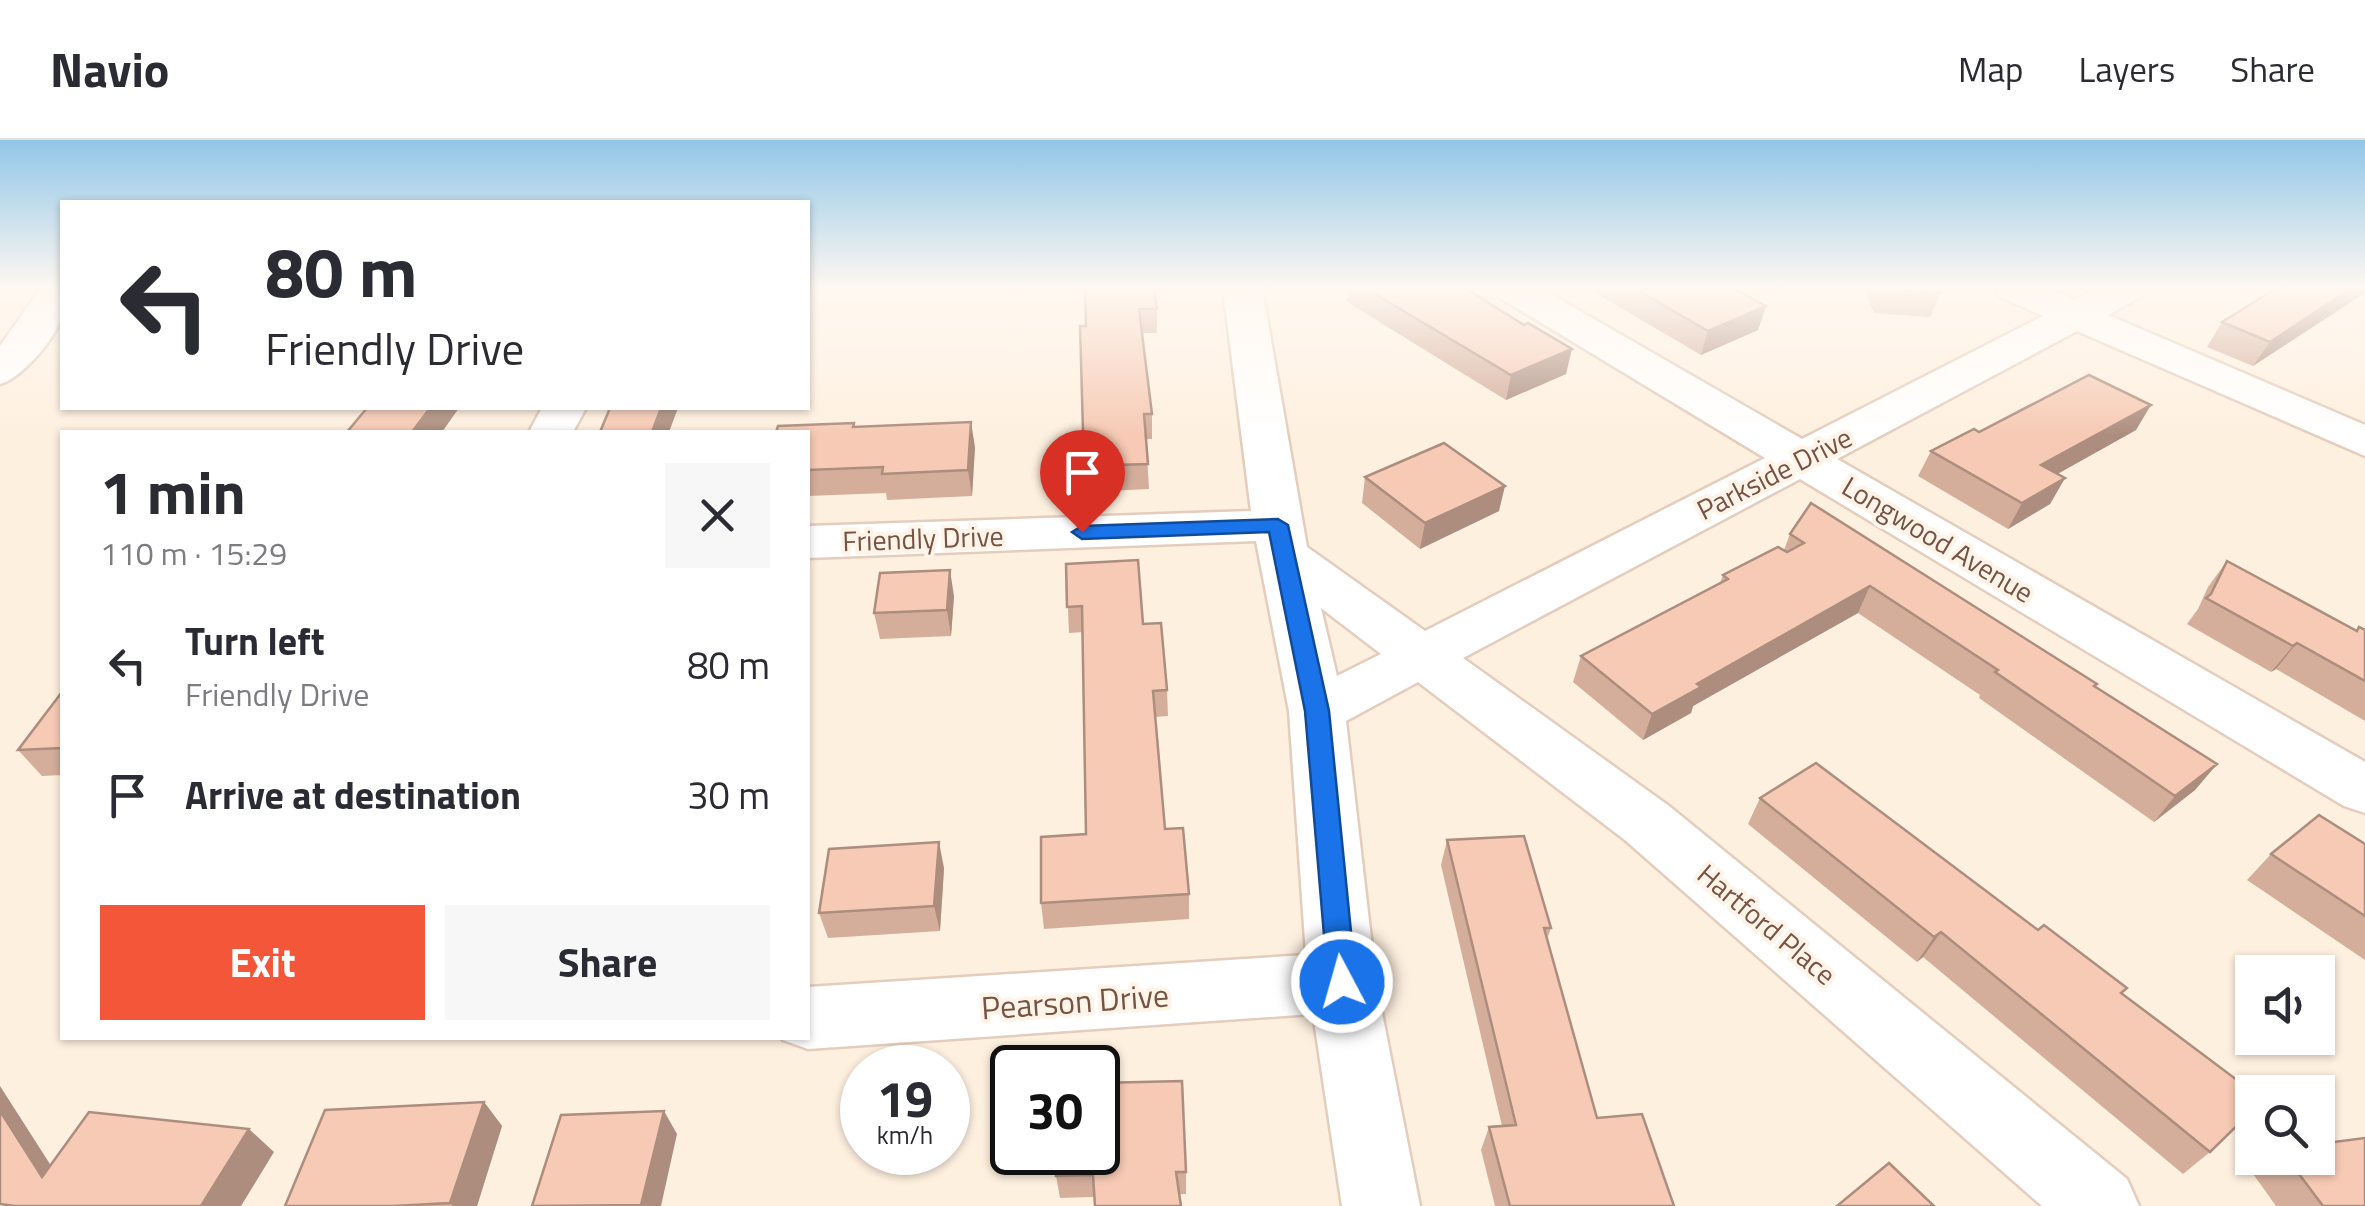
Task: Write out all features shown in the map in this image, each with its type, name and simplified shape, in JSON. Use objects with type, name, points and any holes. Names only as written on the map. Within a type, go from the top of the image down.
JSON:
[{"type":"street","points":[[0,371],[29,338]]},
{"type":"street","points":[[1250,338],[1282,540],[1317,711],[1342,982],[1381,1206]]},
{"type":"street","name":"Longwood Avenue","points":[[1595,338],[2365,790]]},
{"type":"street","name":"Parkside Drive","points":[[1420,658],[2037,338]]},
{"type":"street","points":[[2125,338],[2365,442]]},
{"type":"street","name":"Friendly Drive","points":[[810,542],[1282,540]]},
{"type":"street","name":"Hartford Place","points":[[1282,540],[1420,658],[1647,822],[2100,1206]]},
{"type":"street","points":[[1317,711],[1420,658]]},
{"type":"street","name":"Pearson Drive","points":[[810,1018],[1342,982]]},
{"type":"building","points":[[1080,338],[1143,338],[1152,414],[1144,414],[1148,464],[1084,466]]},
{"type":"building","points":[[1448,338],[1553,338],[1572,349],[1511,375]]},
{"type":"building","points":[[2089,375],[2151,405],[2041,465],[2065,478],[2022,503],[1931,451],[1974,429],[1979,432]]},
{"type":"building","points":[[365,410],[428,410],[414,430],[349,430]]},
{"type":"building","points":[[609,410],[660,410],[653,430],[601,430]]},
{"type":"building","points":[[971,422],[968,470],[882,474],[883,467],[810,470],[810,430],[777,430],[778,426],[854,423],[853,427]]},
{"type":"building","points":[[1444,443],[1505,486],[1425,523],[1365,477]]},
{"type":"building","points":[[1811,503],[2217,764],[2175,796],[1995,672],[1998,670],[1870,586],[1697,684],[1701,687],[1652,714],[1581,656],[1728,579],[1723,575],[1778,547],[1787,552],[1804,543],[1790,534]]},
{"type":"building","points":[[1138,560],[1143,624],[1161,623],[1167,690],[1153,691],[1165,829],[1183,828],[1189,894],[1041,903],[1041,837],[1086,834],[1082,606],[1067,607],[1066,564]]},
{"type":"building","points":[[2227,561],[2357,631],[2359,627],[2365,630],[2365,681],[2206,598]]},
{"type":"building","points":[[950,570],[947,610],[874,613],[880,573]]},
{"type":"building","points":[[60,695],[60,748],[18,750]]},
{"type":"building","points":[[1816,763],[2038,930],[2044,925],[2127,988],[2121,993],[2235,1078],[2235,1128],[2210,1152],[1941,932],[1934,937],[1760,798]]},
{"type":"building","points":[[2319,815],[2365,844],[2365,916],[2271,854]]},
{"type":"building","points":[[1524,836],[1551,928],[1544,928],[1597,1118],[1642,1114],[1674,1206],[1510,1206],[1489,1127],[1516,1125],[1447,840]]},
{"type":"building","points":[[939,842],[934,906],[819,913],[829,849]]},
{"type":"building","points":[[1182,1081],[1186,1172],[1176,1172],[1181,1206],[1095,1206],[1093,1175],[1120,1175],[1120,1082]]},
{"type":"building","points":[[484,1102],[450,1203],[285,1206],[325,1110]]},
{"type":"building","points":[[0,1111],[42,1177],[89,1112],[249,1129],[201,1206],[15,1206],[0,1204]]},
{"type":"building","points":[[664,1111],[641,1205],[532,1206],[561,1115]]},
{"type":"building","points":[[2365,1138],[2365,1206],[2323,1206],[2300,1175],[2335,1175],[2335,1142]]},
{"type":"building","points":[[1889,1163],[1934,1206],[1837,1206]]},
{"type":"route","points":[[1082,532],[1278,525],[1317,711],[1342,982]]}]
